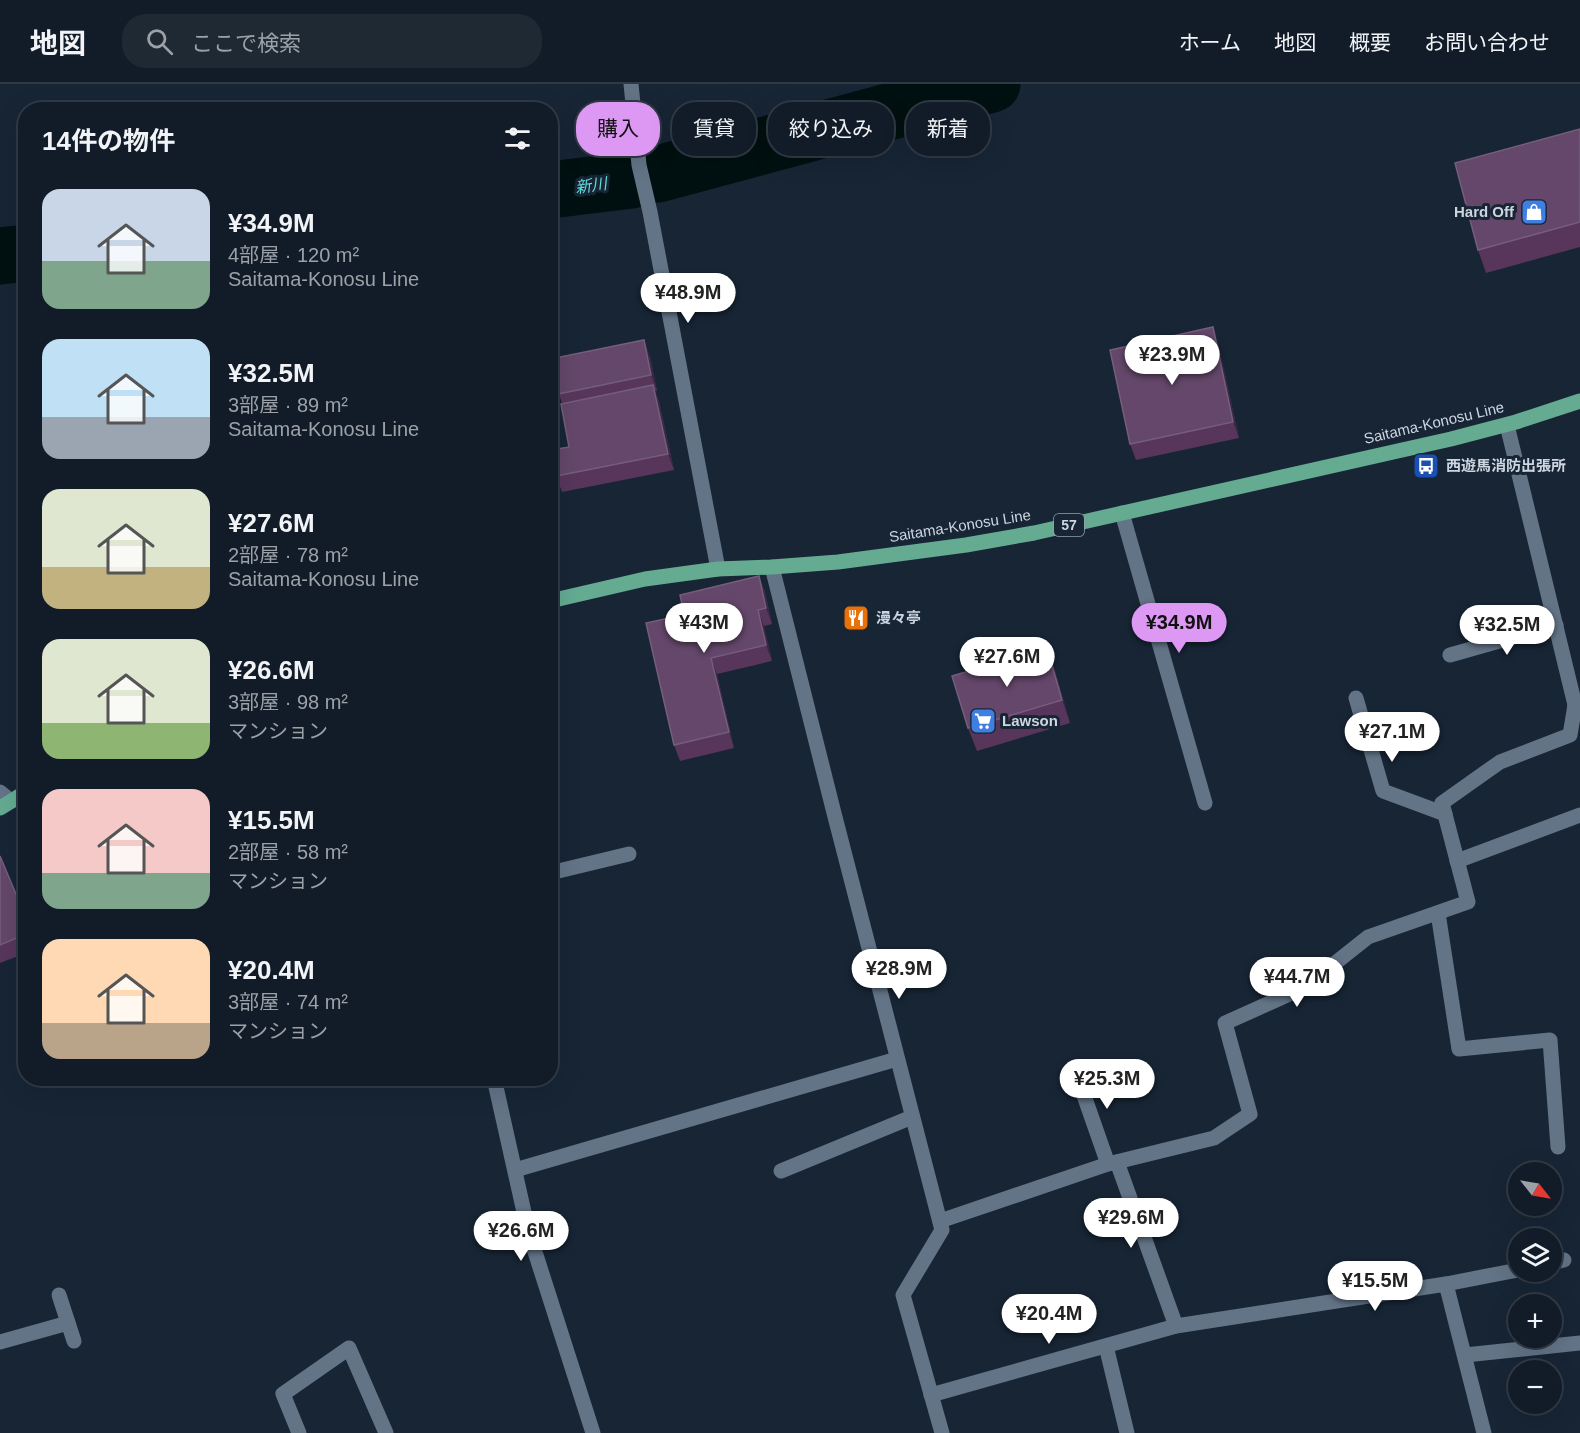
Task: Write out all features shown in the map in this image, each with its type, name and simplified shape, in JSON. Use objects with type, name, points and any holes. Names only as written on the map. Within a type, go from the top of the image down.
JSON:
[{"type":"main road","name":"Saitama-Konosu Line","points":[[558,599],[645,579],[718,569],[772,567],[894,556],[966,545],[1122,513],[1507,425],[1580,401]]},
{"type":"street","points":[[631,84],[639,165],[718,569]]},
{"type":"street","points":[[940,1221],[1113,1163],[1214,1138],[1250,1114],[1225,1023],[1305,987],[1368,937],[1468,902],[1442,803],[1500,762],[1569,735],[1578,705],[1556,626],[1507,425]]},
{"type":"street","points":[[1122,513],[1205,803]]},
{"type":"street","points":[[772,567],[942,1230],[903,1295],[942,1433]]},
{"type":"street","points":[[1450,655],[1556,626]]},
{"type":"street","points":[[1356,698],[1383,791],[1445,813]]},
{"type":"street","points":[[1457,861],[1580,815]]},
{"type":"street","points":[[558,871],[629,854]]},
{"type":"street","points":[[1438,913],[1459,1049],[1551,1040],[1558,1147]]},
{"type":"street","points":[[515,1170],[897,1059]]},
{"type":"street","points":[[1074,1067],[1176,1326]]},
{"type":"street","points":[[496,1086],[528,1230],[593,1433]]},
{"type":"street","points":[[781,1171],[912,1118]]},
{"type":"street","points":[[931,1395],[1176,1326],[1446,1284],[1508,1272]]},
{"type":"street","points":[[1446,1284],[1484,1433]]},
{"type":"street","points":[[59,1295],[74,1341]]},
{"type":"street","points":[[0,1342],[68,1323]]},
{"type":"street","points":[[1465,1355],[1580,1343]]},
{"type":"street","points":[[1106,1346],[1127,1433]]},
{"type":"street","points":[[299,1433],[282,1394],[349,1348],[386,1433]]},
{"type":"building","points":[[1580,129],[1580,222],[1478,250],[1455,163]]},
{"type":"building","points":[[1213,327],[1233,422],[1130,444],[1110,350]]},
{"type":"building","points":[[644,340],[651,375],[558,394],[558,357]]},
{"type":"building","points":[[653,385],[668,454],[558,476],[558,449],[569,447],[561,404]]},
{"type":"building","points":[[759,576],[766,608],[758,610],[766,645],[711,658],[729,732],[674,745],[646,623],[674,617],[676,629],[687,627],[680,595]]},
{"type":"building","points":[[1047,648],[1062,700],[968,728],[952,676]]},
{"type":"building","points":[[0,856],[18,899],[18,937],[0,945]]},
{"type":"waterway","name":"新川","points":[[658,174],[992,84]]},
{"type":"waterway","name":"新川","points":[[558,189],[632,180]]},
{"type":"waterway","name":"新川","points":[[0,256],[18,254]]},
{"type":"place","name":"Hard Off","points":[[1534,212]]},
{"type":"place","name":"西遊馬消防出張所","points":[[1426,466]]},
{"type":"place","name":"漫々亭","points":[[856,618]]},
{"type":"place","name":"Lawson","points":[[983,721]]}]
